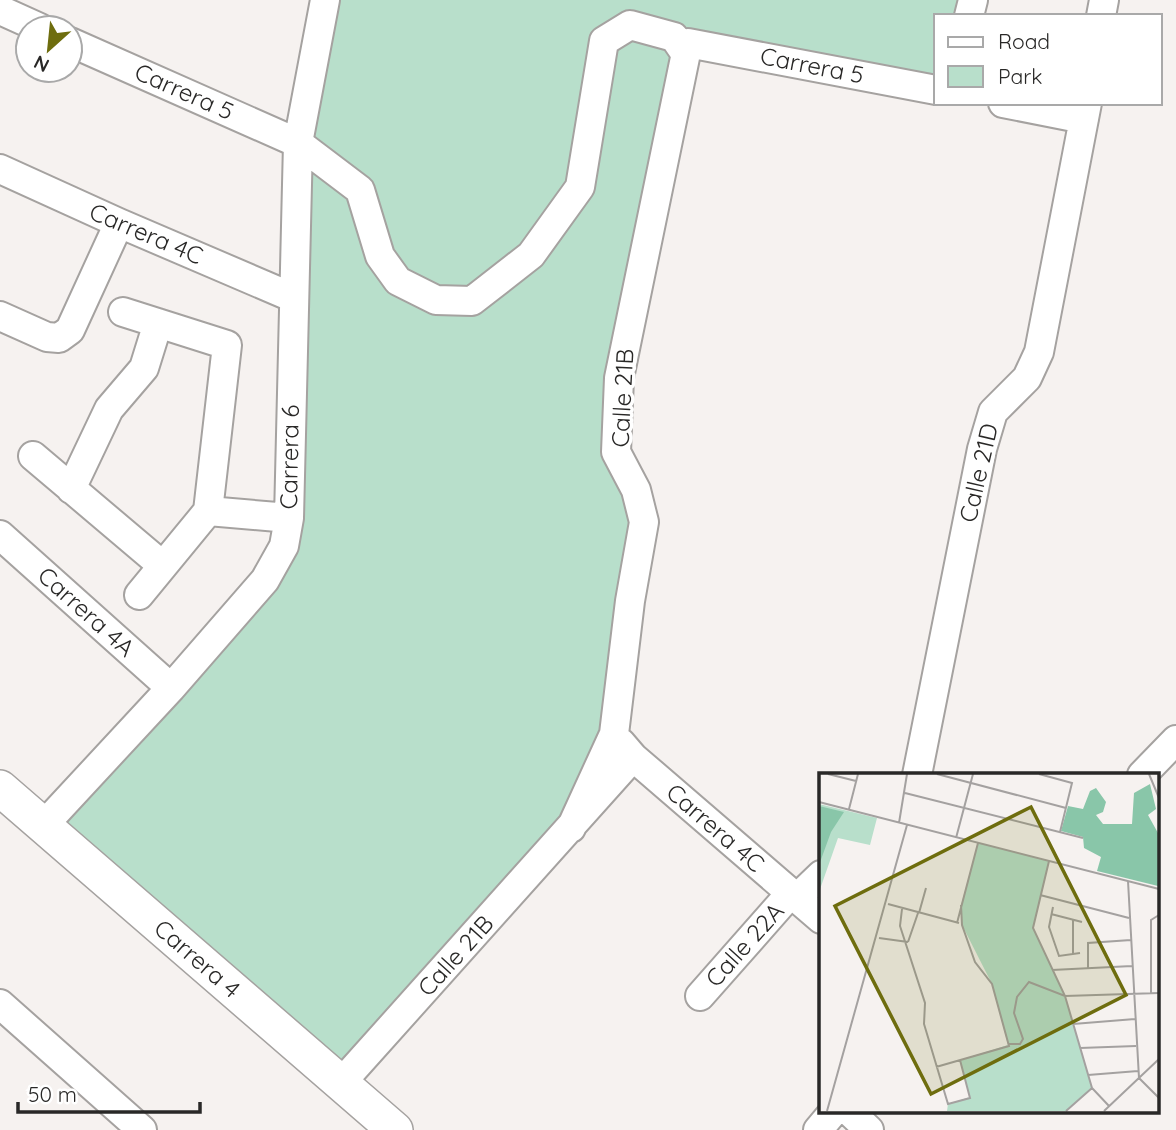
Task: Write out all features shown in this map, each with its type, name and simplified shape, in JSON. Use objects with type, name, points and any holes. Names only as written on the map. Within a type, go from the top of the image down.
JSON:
[{"type":"main road","name":"Carrera 4","points":[[0,788],[395,1130]]},
{"type":"street","name":"Carrera 6","points":[[43,826],[171,688],[265,580],[284,546],[289,518],[298,143],[325,0]]},
{"type":"street","name":"Carrera 5","points":[[84,47],[298,143],[360,190],[380,256],[398,281],[436,300],[472,301],[531,255],[580,187],[604,41],[630,25],[674,37],[687,48],[934,90]]},
{"type":"street","name":"Calle 21B","points":[[571,828],[614,734],[630,601],[644,522],[636,490],[616,452],[619,378],[687,48]]},
{"type":"street","points":[[1024,105],[1086,111]]},
{"type":"street","name":"Calle 21D","points":[[917,773],[982,449],[993,412],[1027,378],[1039,352],[1086,111]]},
{"type":"street","name":"Carrera 4C","points":[[0,169],[294,298]]},
{"type":"street","points":[[0,316],[47,337],[59,338],[70,330],[119,223]]},
{"type":"street","points":[[123,312],[227,345],[208,511],[139,595]]},
{"type":"street","points":[[71,489],[109,409],[144,368],[158,323]]},
{"type":"street","points":[[33,456],[163,566]]},
{"type":"street","points":[[208,511],[289,518]]},
{"type":"street","name":"Carrera 4A","points":[[0,535],[171,688]]},
{"type":"street","name":"Carrera 4C","points":[[614,734],[633,757],[819,917]]},
{"type":"street","points":[[1144,773],[1176,740]]},
{"type":"street","name":"Calle 21B","points":[[341,1083],[633,757]]},
{"type":"street","name":"Calle 22A","points":[[700,996],[793,896],[819,876]]},
{"type":"street","points":[[0,1004],[142,1130]]},
{"type":"street","points":[[818,1130],[833,1112]]},
{"type":"street","points":[[850,1112],[869,1130]]},
{"type":"green space","points":[[324,0],[973,0],[970,14],[934,14],[934,91],[688,43],[619,378],[636,490],[619,698],[571,828],[341,1083],[43,826],[284,546],[294,298]]}]
